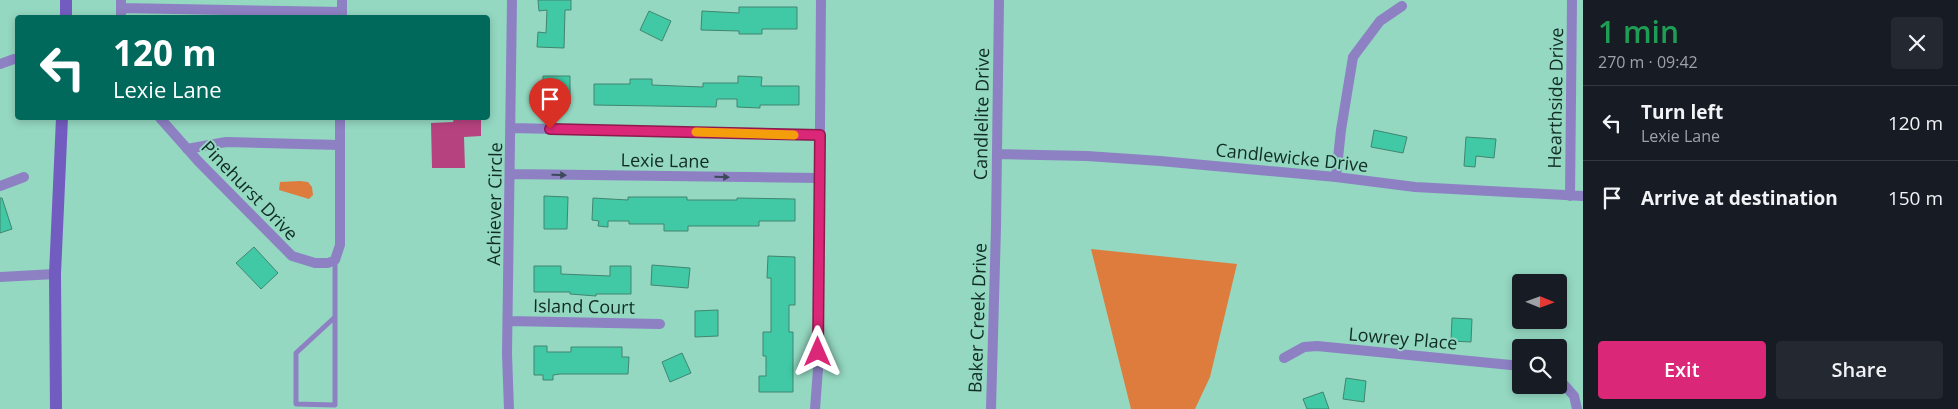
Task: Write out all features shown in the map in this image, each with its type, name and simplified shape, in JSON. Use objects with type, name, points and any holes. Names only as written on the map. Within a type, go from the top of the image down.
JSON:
[{"type":"main road","points":[[66,0],[66,15]]},
{"type":"main road","points":[[56,409],[55,274],[62,120]]},
{"type":"street","points":[[121,9],[342,15],[342,0]]},
{"type":"street","name":"Achiever Circle","points":[[509,409],[507,388],[512,0]]},
{"type":"street","points":[[815,409],[818,369],[821,0]]},
{"type":"street","name":"Candlelite Drive","points":[[996,228],[999,0]]},
{"type":"street","name":"Hearthside Drive","points":[[1570,196],[1572,0]]},
{"type":"street","points":[[1336,177],[1341,130],[1353,57],[1380,20],[1402,6]]},
{"type":"street","points":[[0,64],[14,59]]},
{"type":"street","name":"Pinehurst Drive","points":[[162,120],[187,149],[292,256],[315,263],[328,263],[335,260]]},
{"type":"street","points":[[335,260],[340,245],[340,120]]},
{"type":"street","name":"Lexie Lane","points":[[511,128],[820,135]]},
{"type":"street","points":[[187,149],[226,142],[339,145]]},
{"type":"street","name":"Candlewicke Drive","points":[[997,154],[1087,156],[1160,161],[1336,177],[1414,187],[1583,196]]},
{"type":"street","name":"Lexie Lane","points":[[511,174],[819,178]]},
{"type":"street","points":[[0,186],[24,177]]},
{"type":"street","name":"Baker Creek Drive","points":[[990,409],[996,228]]},
{"type":"street","points":[[0,278],[55,274]]},
{"type":"street","name":"Island Court","points":[[508,321],[660,324]]},
{"type":"street","name":"Lowrey Place","points":[[1284,358],[1304,347],[1317,346],[1512,365]]},
{"type":"street","points":[[1567,388],[1574,396],[1577,409]]},
{"type":"lane","points":[[335,260],[335,317],[335,405],[296,404],[296,353],[335,317]]},
{"type":"shaded area","points":[[454,120],[481,120],[481,136],[464,137],[465,168],[432,168],[431,123],[453,122]]},
{"type":"shaded area","points":[[280,182],[308,182],[312,187],[313,195],[309,199],[279,190]]},
{"type":"shaded area","points":[[1091,249],[1237,264],[1210,377],[1195,409],[1131,409]]},
{"type":"building","points":[[538,0],[571,0],[571,10],[565,10],[564,48],[537,47],[538,32],[546,33],[547,10],[539,11]]},
{"type":"building","points":[[739,7],[797,7],[797,29],[762,29],[762,34],[739,34],[739,31],[701,30],[702,11],[739,13]]},
{"type":"building","points":[[649,11],[671,21],[662,41],[640,30]]},
{"type":"building","points":[[543,76],[570,76],[570,104],[543,104]]},
{"type":"building","points":[[738,76],[762,77],[761,86],[799,86],[799,105],[760,105],[760,108],[737,107],[737,99],[717,99],[716,107],[594,105],[594,84],[630,84],[630,79],[652,79],[652,85],[703,87],[703,83],[738,83]]},
{"type":"building","points":[[1374,130],[1407,137],[1403,153],[1371,147]]},
{"type":"building","points":[[1466,137],[1496,139],[1494,158],[1476,156],[1475,167],[1464,166]]},
{"type":"building","points":[[544,196],[568,197],[567,229],[544,229]]},
{"type":"building","points":[[628,197],[687,197],[687,200],[737,200],[737,198],[795,199],[795,221],[759,221],[759,226],[688,226],[688,231],[664,231],[664,224],[629,224],[629,221],[608,221],[608,227],[598,226],[599,221],[592,220],[593,198],[628,200]]},
{"type":"building","points":[[0,198],[2,198],[12,229],[0,233]]},
{"type":"building","points":[[254,247],[278,273],[261,289],[236,263]]},
{"type":"building","points":[[768,256],[795,257],[795,305],[789,305],[789,332],[793,332],[793,392],[759,392],[759,376],[766,376],[766,356],[763,356],[763,332],[771,332],[771,278],[767,278]]},
{"type":"building","points":[[652,265],[690,268],[688,288],[651,285]]},
{"type":"building","points":[[534,266],[561,266],[561,274],[610,276],[610,266],[631,266],[631,294],[596,294],[596,296],[570,294],[570,292],[534,292]]},
{"type":"building","points":[[718,310],[718,336],[695,337],[695,311]]},
{"type":"building","points":[[1452,318],[1472,319],[1471,342],[1451,341]]},
{"type":"building","points":[[534,346],[547,346],[547,352],[571,352],[571,347],[622,347],[622,357],[629,357],[628,374],[560,374],[553,375],[553,380],[543,380],[543,375],[534,375]]},
{"type":"building","points":[[682,353],[691,373],[670,382],[662,362]]},
{"type":"building","points":[[1346,378],[1366,381],[1364,402],[1343,399]]},
{"type":"building","points":[[1323,392],[1329,409],[1307,409],[1303,399]]},
{"type":"slow traffic","points":[[696,132],[794,135]]},
{"type":"route","points":[[550,129],[820,135],[818,352]]}]
